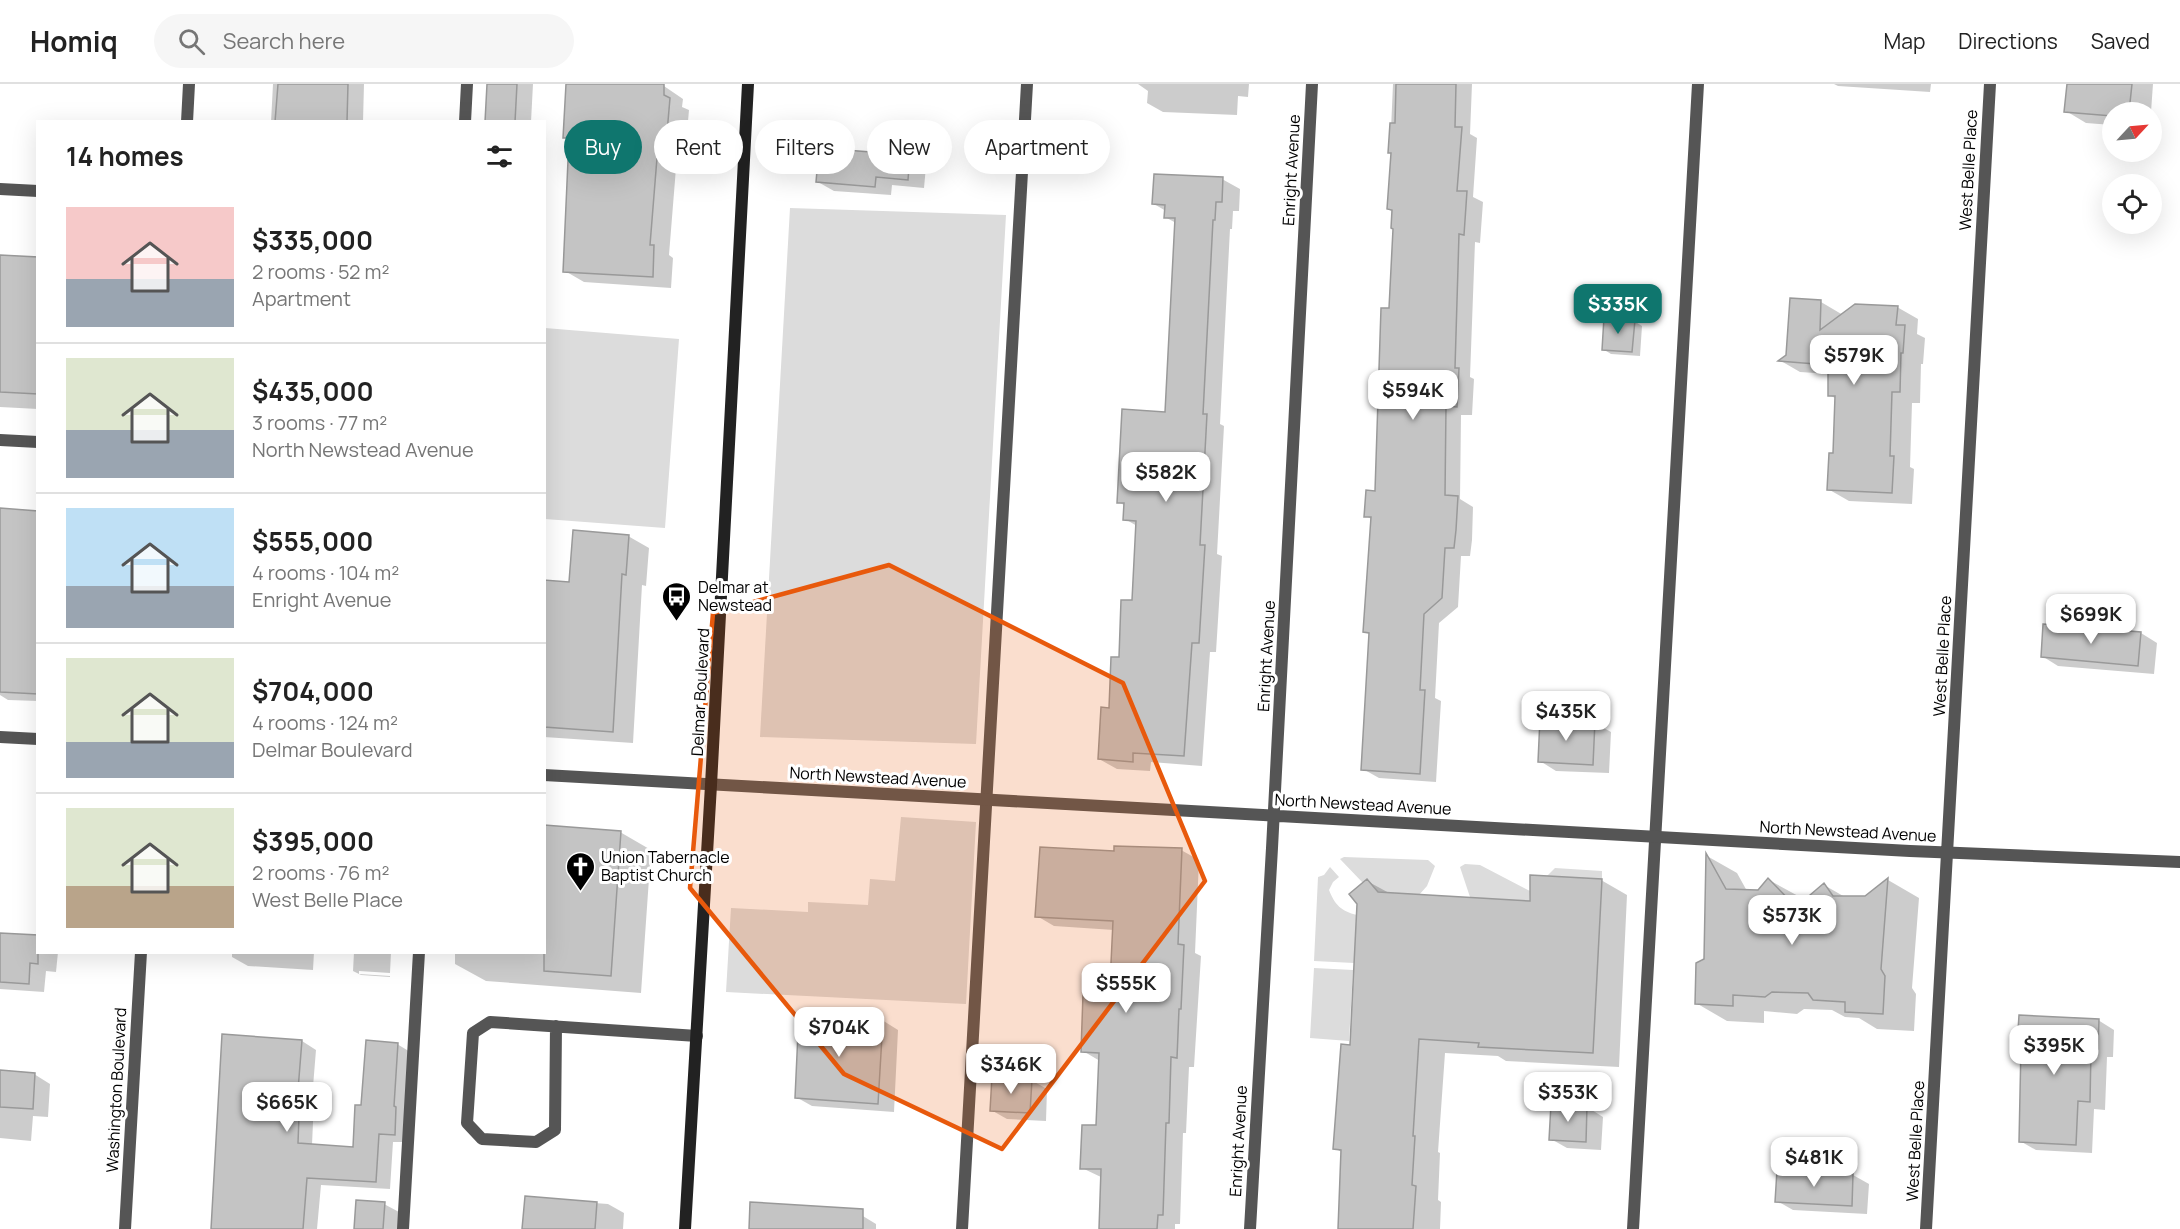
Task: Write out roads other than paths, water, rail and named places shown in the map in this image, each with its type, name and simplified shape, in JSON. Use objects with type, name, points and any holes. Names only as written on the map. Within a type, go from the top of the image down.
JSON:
[{"type":"main road","name":"Delmar Boulevard","points":[[685,1229],[748,84]]},
{"type":"street","points":[[187,120],[189,84]]},
{"type":"street","points":[[465,120],[467,84]]},
{"type":"street","points":[[962,1229],[1027,84]]},
{"type":"street","name":"Enright Avenue","points":[[1250,1229],[1312,84]]},
{"type":"street","points":[[1633,1229],[1698,84]]},
{"type":"street","name":"West Belle Place","points":[[1926,1229],[1989,84]]},
{"type":"street","points":[[0,189],[36,191]]},
{"type":"street","points":[[0,440],[36,442]]},
{"type":"street","points":[[0,736],[36,739]]},
{"type":"street","name":"North Newstead Avenue","points":[[546,775],[1948,853],[2180,862]]},
{"type":"street","name":"Washington Boulevard","points":[[125,1229],[141,954]]},
{"type":"street","points":[[403,1229],[419,954]]},
{"type":"street","points":[[556,1026],[555,1130],[536,1142],[482,1139],[467,1123],[472,1033],[490,1022],[556,1026],[697,1036]]},
{"type":"place","name":"Delmar at Newstead","points":[[677,622]]},
{"type":"place","name":"Union Tabernacle Baptist Church","points":[[580,892]]}]
